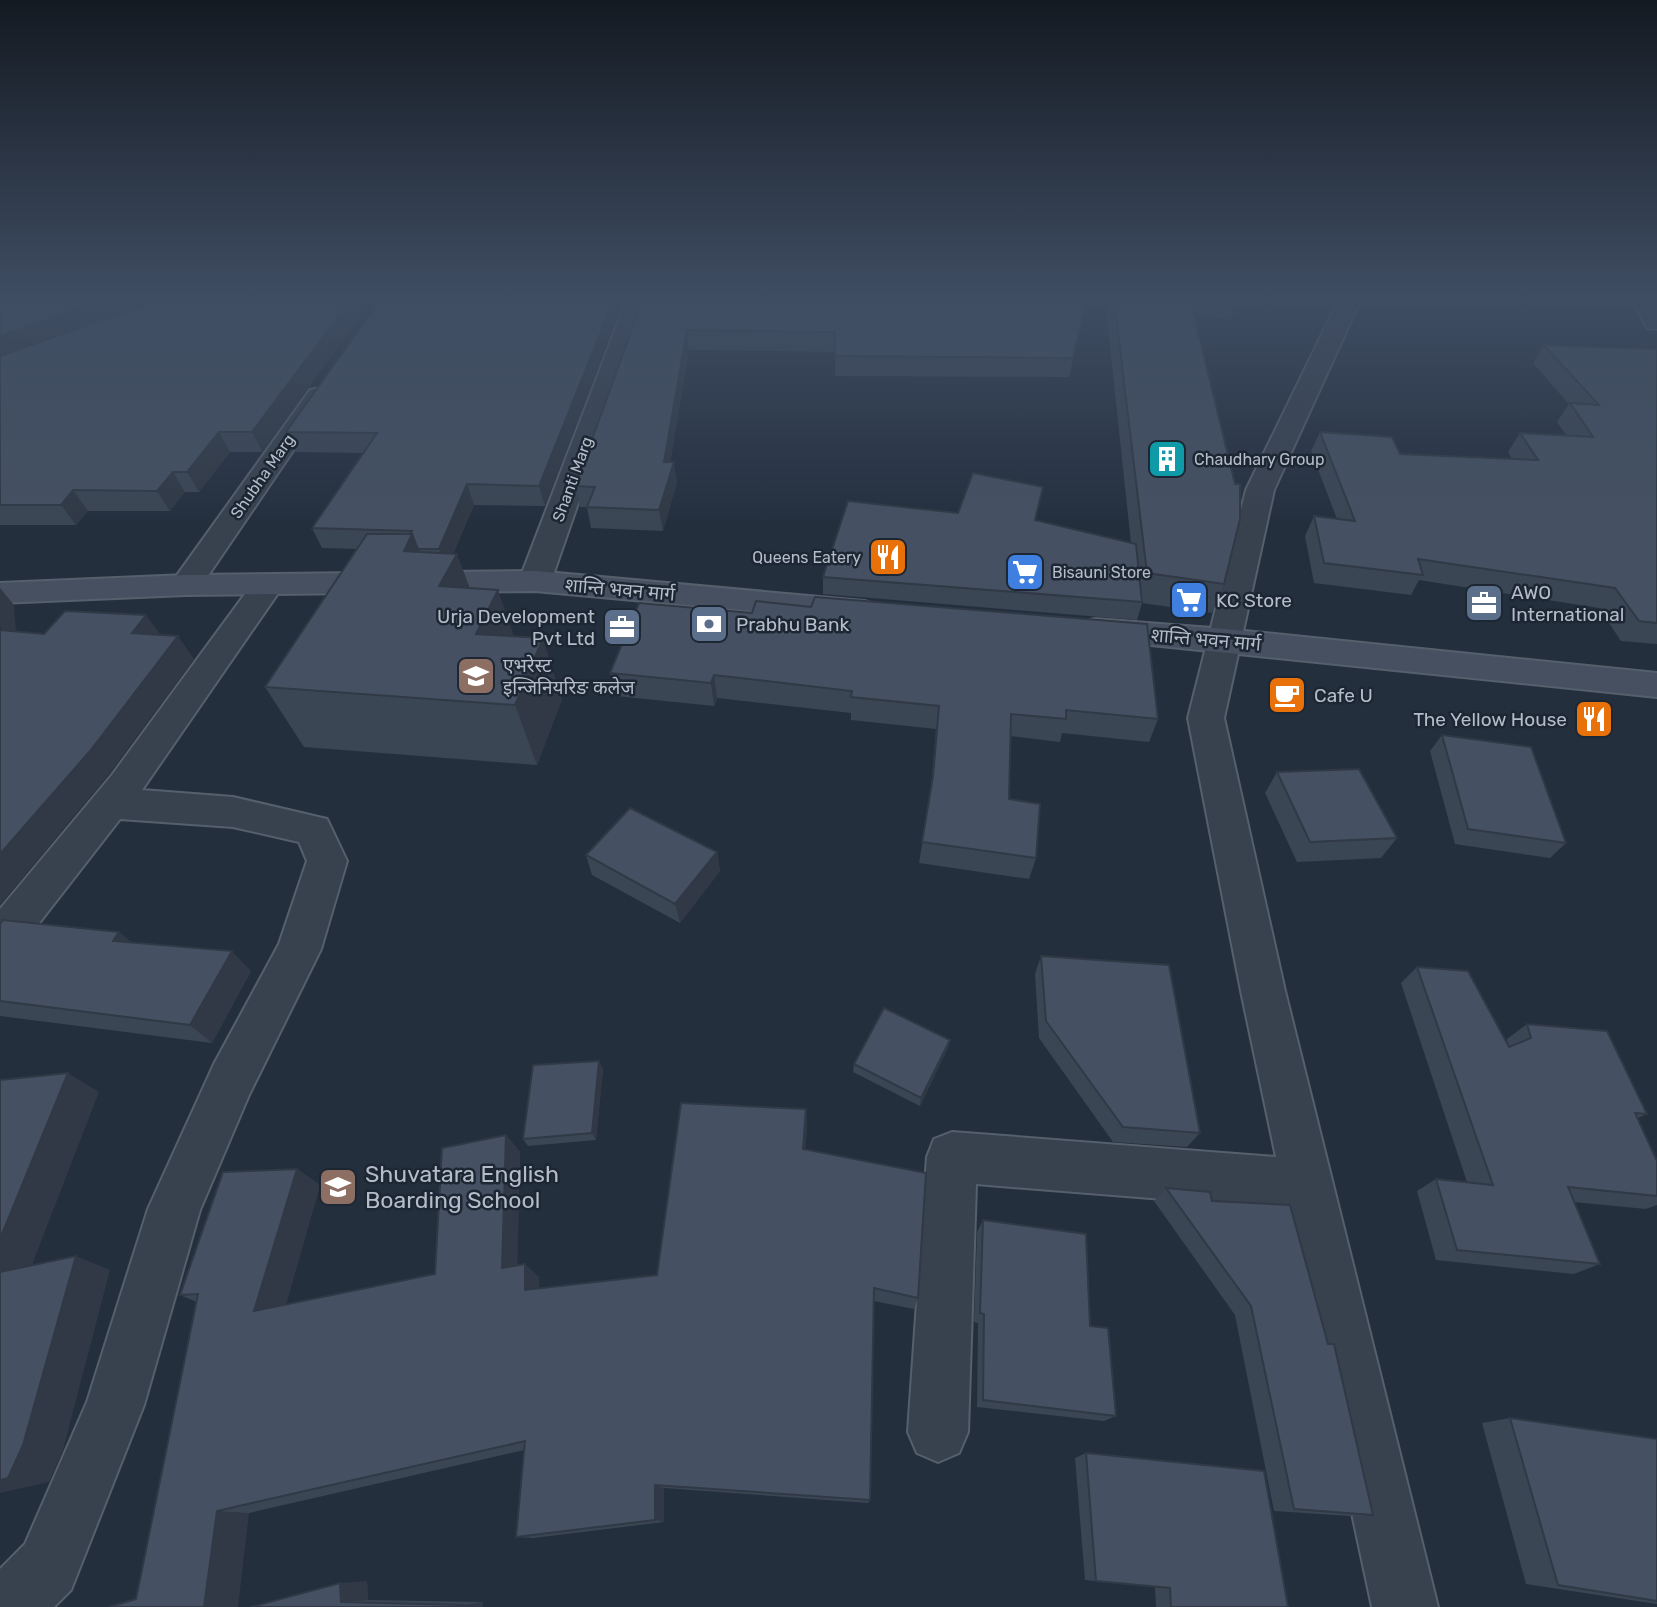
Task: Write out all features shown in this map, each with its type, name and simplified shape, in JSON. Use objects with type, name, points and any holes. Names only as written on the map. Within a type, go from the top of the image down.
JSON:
[{"type":"main road","name":"शान्ति भवन मार्ग","points":[[0,593],[186,585],[535,581],[900,614]]},
{"type":"main road","name":"शान्ति भवन मार्ग","points":[[1062,627],[1225,640],[1657,685]]},
{"type":"street","name":"Shanti Marg","points":[[535,581],[611,374]]},
{"type":"street","points":[[1315,374],[1260,490],[1206,718],[1307,1185],[1405,1607]]},
{"type":"street","name":"Shubha Marg","points":[[186,585],[330,379]]},
{"type":"street","points":[[0,941],[111,803],[267,586]]},
{"type":"street","points":[[8,1607],[48,1567],[115,1405],[174,1209],[231,1080],[299,949],[327,860],[313,830],[233,812],[111,803]]},
{"type":"street","points":[[938,1432],[952,1157],[1307,1185]]},
{"type":"building","points":[[0,374],[295,374],[252,432],[219,432],[187,472],[173,472],[157,491],[73,490],[61,505],[0,505]]},
{"type":"building","points":[[327,374],[584,374],[539,486],[467,484],[439,549],[418,549],[412,531],[312,528],[377,433],[286,432]]},
{"type":"building","points":[[616,374],[679,374],[664,462],[674,462],[659,510],[587,507],[595,487],[575,486]]},
{"type":"building","points":[[1123,374],[1208,374],[1235,484],[1240,484],[1240,519],[1224,584],[1147,573]]},
{"type":"building","points":[[1571,374],[1657,374],[1657,623],[1639,621],[1615,588],[1418,559],[1423,575],[1324,563],[1314,516],[1355,521],[1320,432],[1392,437],[1400,454],[1538,460],[1520,433],[1593,437],[1570,403],[1599,405]]},
{"type":"building","points":[[973,473],[1043,487],[1035,520],[1136,544],[1142,602],[823,577],[848,501],[958,513]]},
{"type":"building","points":[[367,534],[412,534],[404,551],[457,554],[439,586],[498,590],[476,634],[543,638],[515,705],[265,687]]},
{"type":"building","points":[[815,597],[1147,624],[1158,719],[1066,710],[1066,719],[1011,714],[1009,799],[1040,804],[1036,858],[922,842],[933,776],[939,706],[851,697],[852,691],[714,675],[711,683],[610,673],[639,603],[752,613],[756,601],[811,607]]},
{"type":"building","points":[[65,611],[146,615],[132,633],[178,636],[90,751],[0,854],[0,630],[44,634]]},
{"type":"building","points":[[1442,735],[1531,747],[1566,843],[1468,829]]},
{"type":"building","points":[[1359,769],[1397,838],[1310,842],[1277,772]]},
{"type":"building","points":[[630,808],[717,852],[675,904],[586,855]]},
{"type":"building","points":[[3,920],[119,932],[113,941],[232,951],[190,1025],[0,1001],[0,924]]},
{"type":"building","points":[[1041,956],[1169,965],[1200,1133],[1123,1127],[1046,1021]]},
{"type":"building","points":[[1417,967],[1468,971],[1509,1047],[1531,1038],[1527,1024],[1607,1031],[1647,1114],[1635,1113],[1657,1161],[1657,1196],[1568,1187],[1600,1264],[1457,1250],[1436,1179],[1493,1185]]},
{"type":"building","points":[[884,1008],[950,1040],[921,1098],[854,1064]]},
{"type":"building","points":[[599,1061],[592,1133],[523,1139],[533,1065]]},
{"type":"building","points":[[68,1073],[0,1239],[0,1080]]},
{"type":"building","points":[[681,1103],[806,1109],[803,1149],[926,1173],[918,1298],[874,1288],[870,1500],[655,1485],[655,1520],[516,1537],[525,1441],[217,1511],[204,1607],[109,1607],[136,1599],[198,1294],[180,1295],[223,1172],[297,1169],[254,1311],[435,1274],[442,1148],[506,1135],[502,1268],[525,1264],[525,1290],[657,1275]]},
{"type":"building","points":[[1166,1188],[1210,1192],[1212,1201],[1290,1205],[1328,1344],[1334,1344],[1373,1515],[1294,1509],[1251,1306]]},
{"type":"building","points":[[983,1220],[1086,1234],[1090,1326],[1108,1328],[1116,1416],[983,1400],[984,1314],[980,1313]]},
{"type":"building","points":[[76,1256],[23,1445],[8,1478],[0,1480],[0,1272]]},
{"type":"building","points":[[1510,1418],[1657,1439],[1657,1601],[1558,1585]]},
{"type":"building","points":[[1086,1453],[1264,1471],[1288,1607],[1171,1607],[1170,1588],[1096,1581]]},
{"type":"building","points":[[340,1583],[341,1602],[463,1607],[251,1607]]},
{"type":"place","name":"Chaudhary Group","points":[[1167,459]]},
{"type":"place","name":"Queens Eatery","points":[[888,557]]},
{"type":"place","name":"Bisauni Store","points":[[1025,572]]},
{"type":"place","name":"KC Store","points":[[1189,600]]},
{"type":"place","name":"AWO International","points":[[1484,603]]},
{"type":"place","name":"Prabhu Bank","points":[[709,624]]},
{"type":"place","name":"Urja Development Pvt Ltd","points":[[622,627]]},
{"type":"place","name":"एभरेस्ट इन्जिनियरिङ कलेज","points":[[476,676]]},
{"type":"place","name":"Cafe U","points":[[1287,695]]},
{"type":"place","name":"The Yellow House","points":[[1594,719]]},
{"type":"place","name":"Shuvatara English Boarding School","points":[[338,1187]]}]
